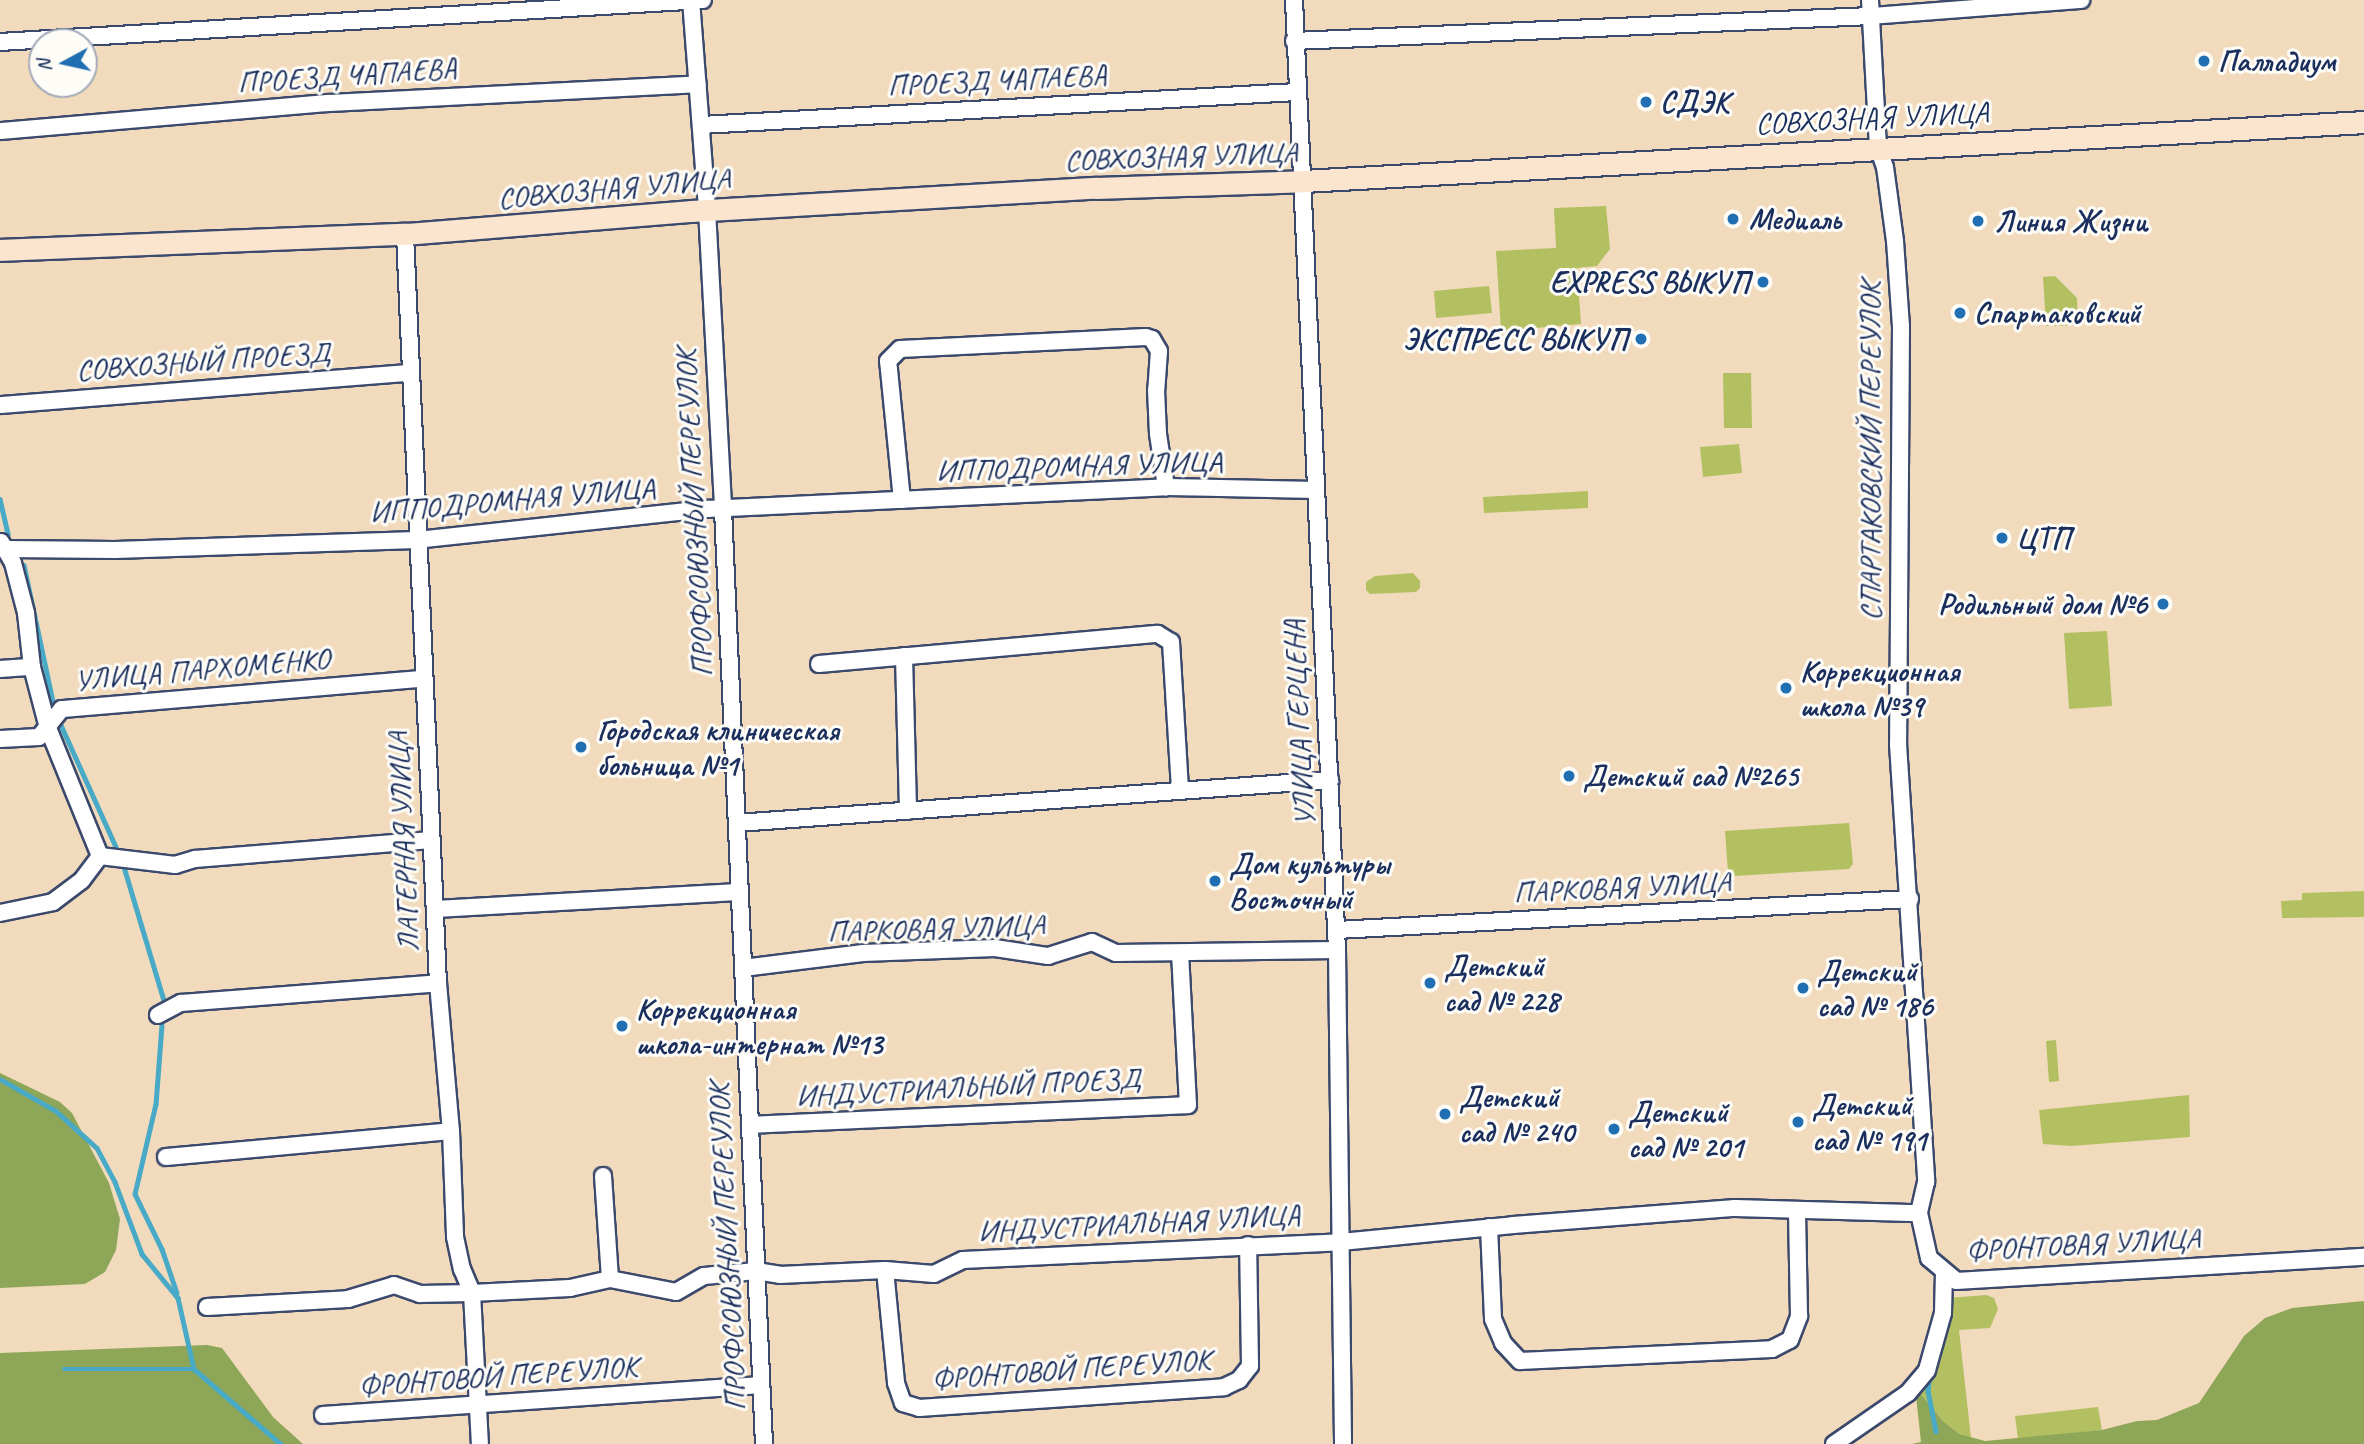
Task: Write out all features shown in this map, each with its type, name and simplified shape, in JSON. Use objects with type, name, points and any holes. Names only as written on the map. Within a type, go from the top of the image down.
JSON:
[{"type":"street","name":"ПРОФСОЮЗНЫЙ ПЕРЕУЛОК","points":[[691,0],[707,210],[723,509],[764,1444]]},
{"type":"street","points":[[0,42],[703,0]]},
{"type":"street","name":"УЛИЦА ГЕРЦЕНА","points":[[1294,0],[1296,92],[1303,181],[1338,950],[1343,1436]]},
{"type":"street","points":[[1294,41],[1870,8],[2081,0]]},
{"type":"street","name":"СПАРТАКОВСКИЙ ПЕРЕУЛОК","points":[[1870,8],[1878,147],[1885,167],[1895,241],[1901,326],[1898,744],[1926,1182],[1919,1213],[1929,1258],[1944,1272]]},
{"type":"street","name":"ПРОЕЗД ЧАПАЕВА","points":[[0,131],[328,103],[698,85]]},
{"type":"street","name":"ПРОЕЗД ЧАПАЕВА","points":[[701,125],[1296,92]]},
{"type":"street","name":"СОВХОЗНАЯ УЛИЦА","points":[[0,250],[405,234],[707,210],[1096,188],[1303,181],[2364,122]]},
{"type":"street","name":"ЛАГЕРНАЯ УЛИЦА","points":[[405,234],[422,679],[438,983],[451,1130],[455,1237],[462,1269],[472,1293],[480,1444]]},
{"type":"street","points":[[902,500],[888,370],[888,361],[900,349],[1146,337],[1157,344],[1159,351],[1156,390],[1158,434],[1166,487]]},
{"type":"street","name":"СОВХОЗНЫЙ ПРОЕЗД","points":[[0,405],[410,373]]},
{"type":"street","name":"ИППОДРОМНАЯ УЛИЦА","points":[[3,545],[115,550],[416,540],[723,509],[1166,487],[1316,490]]},
{"type":"street","points":[[3,545],[13,563],[26,613],[32,667],[48,728],[100,856]]},
{"type":"street","points":[[819,664],[1158,634],[1171,642],[1180,791]]},
{"type":"street","points":[[904,656],[908,810]]},
{"type":"street","points":[[0,669],[32,667]]},
{"type":"street","name":"УЛИЦА ПАРХОМЕНКО","points":[[0,739],[39,737],[62,709],[422,679]]},
{"type":"street","points":[[737,823],[1330,780]]},
{"type":"street","points":[[100,856],[175,865],[195,859],[431,840]]},
{"type":"street","points":[[0,913],[53,902],[82,880],[100,856]]},
{"type":"street","points":[[435,908],[739,892]]},
{"type":"street","name":"ПАРКОВАЯ УЛИЦА","points":[[1337,930],[1910,899]]},
{"type":"street","name":"ПАРКОВАЯ УЛИЦА","points":[[743,968],[863,953],[995,948],[1048,956],[1092,942],[1116,953],[1338,950]]},
{"type":"street","name":"ИНДУСТРИАЛЬНЫЙ ПРОЕЗД","points":[[750,1125],[1188,1105],[1180,953]]},
{"type":"street","points":[[158,1015],[181,1003],[438,983]]},
{"type":"street","points":[[166,1157],[451,1130]]},
{"type":"street","points":[[603,1176],[610,1279]]},
{"type":"street","name":"ИНДУСТРИАЛЬНАЯ УЛИЦА","points":[[207,1307],[348,1299],[394,1285],[420,1294],[472,1293],[569,1288],[610,1279],[676,1292],[704,1276],[756,1271],[780,1275],[886,1270],[934,1274],[963,1260],[1341,1242],[1489,1227],[1735,1208],[1919,1213]]},
{"type":"street","points":[[1489,1227],[1493,1319],[1503,1343],[1520,1361],[1772,1349],[1790,1340],[1799,1316],[1797,1211]]},
{"type":"street","name":"ФРОНТОВОЙ ПЕРЕУЛОК","points":[[886,1270],[896,1383],[903,1403],[919,1408],[1210,1388],[1224,1387],[1239,1380],[1250,1366],[1248,1245]]},
{"type":"street","name":"ФРОНТОВАЯ УЛИЦА","points":[[1944,1272],[1956,1281],[2364,1257]]},
{"type":"street","name":"ФРОНТОВАЯ УЛИЦА","points":[[1834,1444],[1908,1393],[1927,1370],[1943,1313],[1944,1272]]},
{"type":"street","name":"ФРОНТОВОЙ ПЕРЕУЛОК","points":[[323,1415],[478,1407],[761,1385]]},
{"type":"street","points":[[1343,1436],[1350,1444]]},
{"type":"green space","points":[[1606,206],[1610,249],[1597,266],[1577,268],[1581,324],[1501,331],[1496,251],[1556,248],[1554,208]]},
{"type":"green space","points":[[2055,276],[2077,298],[2078,325],[2046,326],[2043,277]]},
{"type":"green space","points":[[1489,286],[1492,313],[1436,318],[1434,291]]},
{"type":"green space","points":[[1723,373],[1751,373],[1752,428],[1724,428]]},
{"type":"green space","points":[[1739,444],[1742,473],[1703,477],[1700,447]]},
{"type":"green space","points":[[1588,491],[1588,508],[1484,513],[1483,497]]},
{"type":"green space","points":[[1413,573],[1420,581],[1420,588],[1416,592],[1370,594],[1366,590],[1366,582],[1375,576]]},
{"type":"green space","points":[[2107,631],[2112,706],[2069,709],[2064,633]]},
{"type":"green space","points":[[1849,823],[1853,864],[1849,869],[1735,876],[1728,872],[1725,831]]},
{"type":"green space","points":[[2364,891],[2364,917],[2282,918],[2281,901],[2302,900],[2302,893]]},
{"type":"green space","points":[[2056,1040],[2059,1081],[2049,1082],[2046,1041]]},
{"type":"green space","points":[[0,1073],[60,1102],[72,1113],[109,1183],[120,1219],[116,1250],[105,1272],[85,1284],[0,1288]]},
{"type":"green space","points":[[2189,1095],[2190,1137],[2071,1146],[2043,1144],[2039,1110]]},
{"type":"green space","points":[[1986,1295],[1994,1298],[1998,1309],[1990,1328],[1959,1330],[1971,1438],[1959,1434],[1943,1421],[1915,1387],[1948,1298]]},
{"type":"green space","points":[[2364,1301],[2364,1444],[1912,1444],[1921,1442],[1915,1387],[1943,1421],[1959,1434],[1985,1441],[2102,1430],[2137,1421],[2157,1420],[2199,1403],[2244,1336],[2265,1318],[2292,1308]]},
{"type":"green space","points":[[207,1345],[222,1348],[273,1417],[303,1444],[0,1444],[0,1353]]},
{"type":"green space","points":[[2098,1407],[2102,1430],[2018,1439],[2015,1416]]},
{"type":"waterway","points":[[0,499],[8,534]]},
{"type":"waterway","points":[[24,565],[53,702]]},
{"type":"waterway","points":[[61,725],[116,847]]},
{"type":"waterway","points":[[124,867],[164,1000]]},
{"type":"waterway","points":[[162,1025],[156,1104],[135,1194],[162,1249],[177,1293]]},
{"type":"waterway","points":[[0,1079],[56,1111],[97,1148],[115,1182],[142,1254],[178,1298],[194,1369],[281,1444]]},
{"type":"waterway","points":[[1937,1360],[1943,1339]]},
{"type":"waterway","points":[[64,1369],[194,1369]]},
{"type":"waterway","points":[[1930,1374],[1928,1391],[1936,1431]]},
{"type":"place","name":"Палладиум","points":[[2204,61]]},
{"type":"place","name":"СДЭК","points":[[1646,102]]},
{"type":"place","name":"Медиаль","points":[[1733,219]]},
{"type":"place","name":"Линия Жизни","points":[[1978,221]]},
{"type":"place","name":"EXPRESS ВЫКУП","points":[[1763,282]]},
{"type":"place","name":"Спартаковский","points":[[1960,313]]},
{"type":"place","name":"ЭКСПРЕСС ВЫКУП","points":[[1641,339]]},
{"type":"place","name":"ЦТП","points":[[2002,538]]},
{"type":"place","name":"Родильный дом №6","points":[[2163,604]]},
{"type":"place","name":"Коррекционная школа №39","points":[[1786,688]]},
{"type":"place","name":"Городская клиническая больница №1","points":[[581,747]]},
{"type":"place","name":"Детский сад №265","points":[[1569,776]]},
{"type":"place","name":"Дом культуры Восточный","points":[[1215,881]]},
{"type":"place","name":"Детский сад № 228","points":[[1430,983]]},
{"type":"place","name":"Детский сад № 186","points":[[1803,988]]},
{"type":"place","name":"Коррекционная школа-интернат №13","points":[[622,1026]]},
{"type":"place","name":"Детский сад № 240","points":[[1445,1114]]},
{"type":"place","name":"Детский сад № 191","points":[[1798,1122]]},
{"type":"place","name":"Детский сад № 201","points":[[1614,1129]]}]
